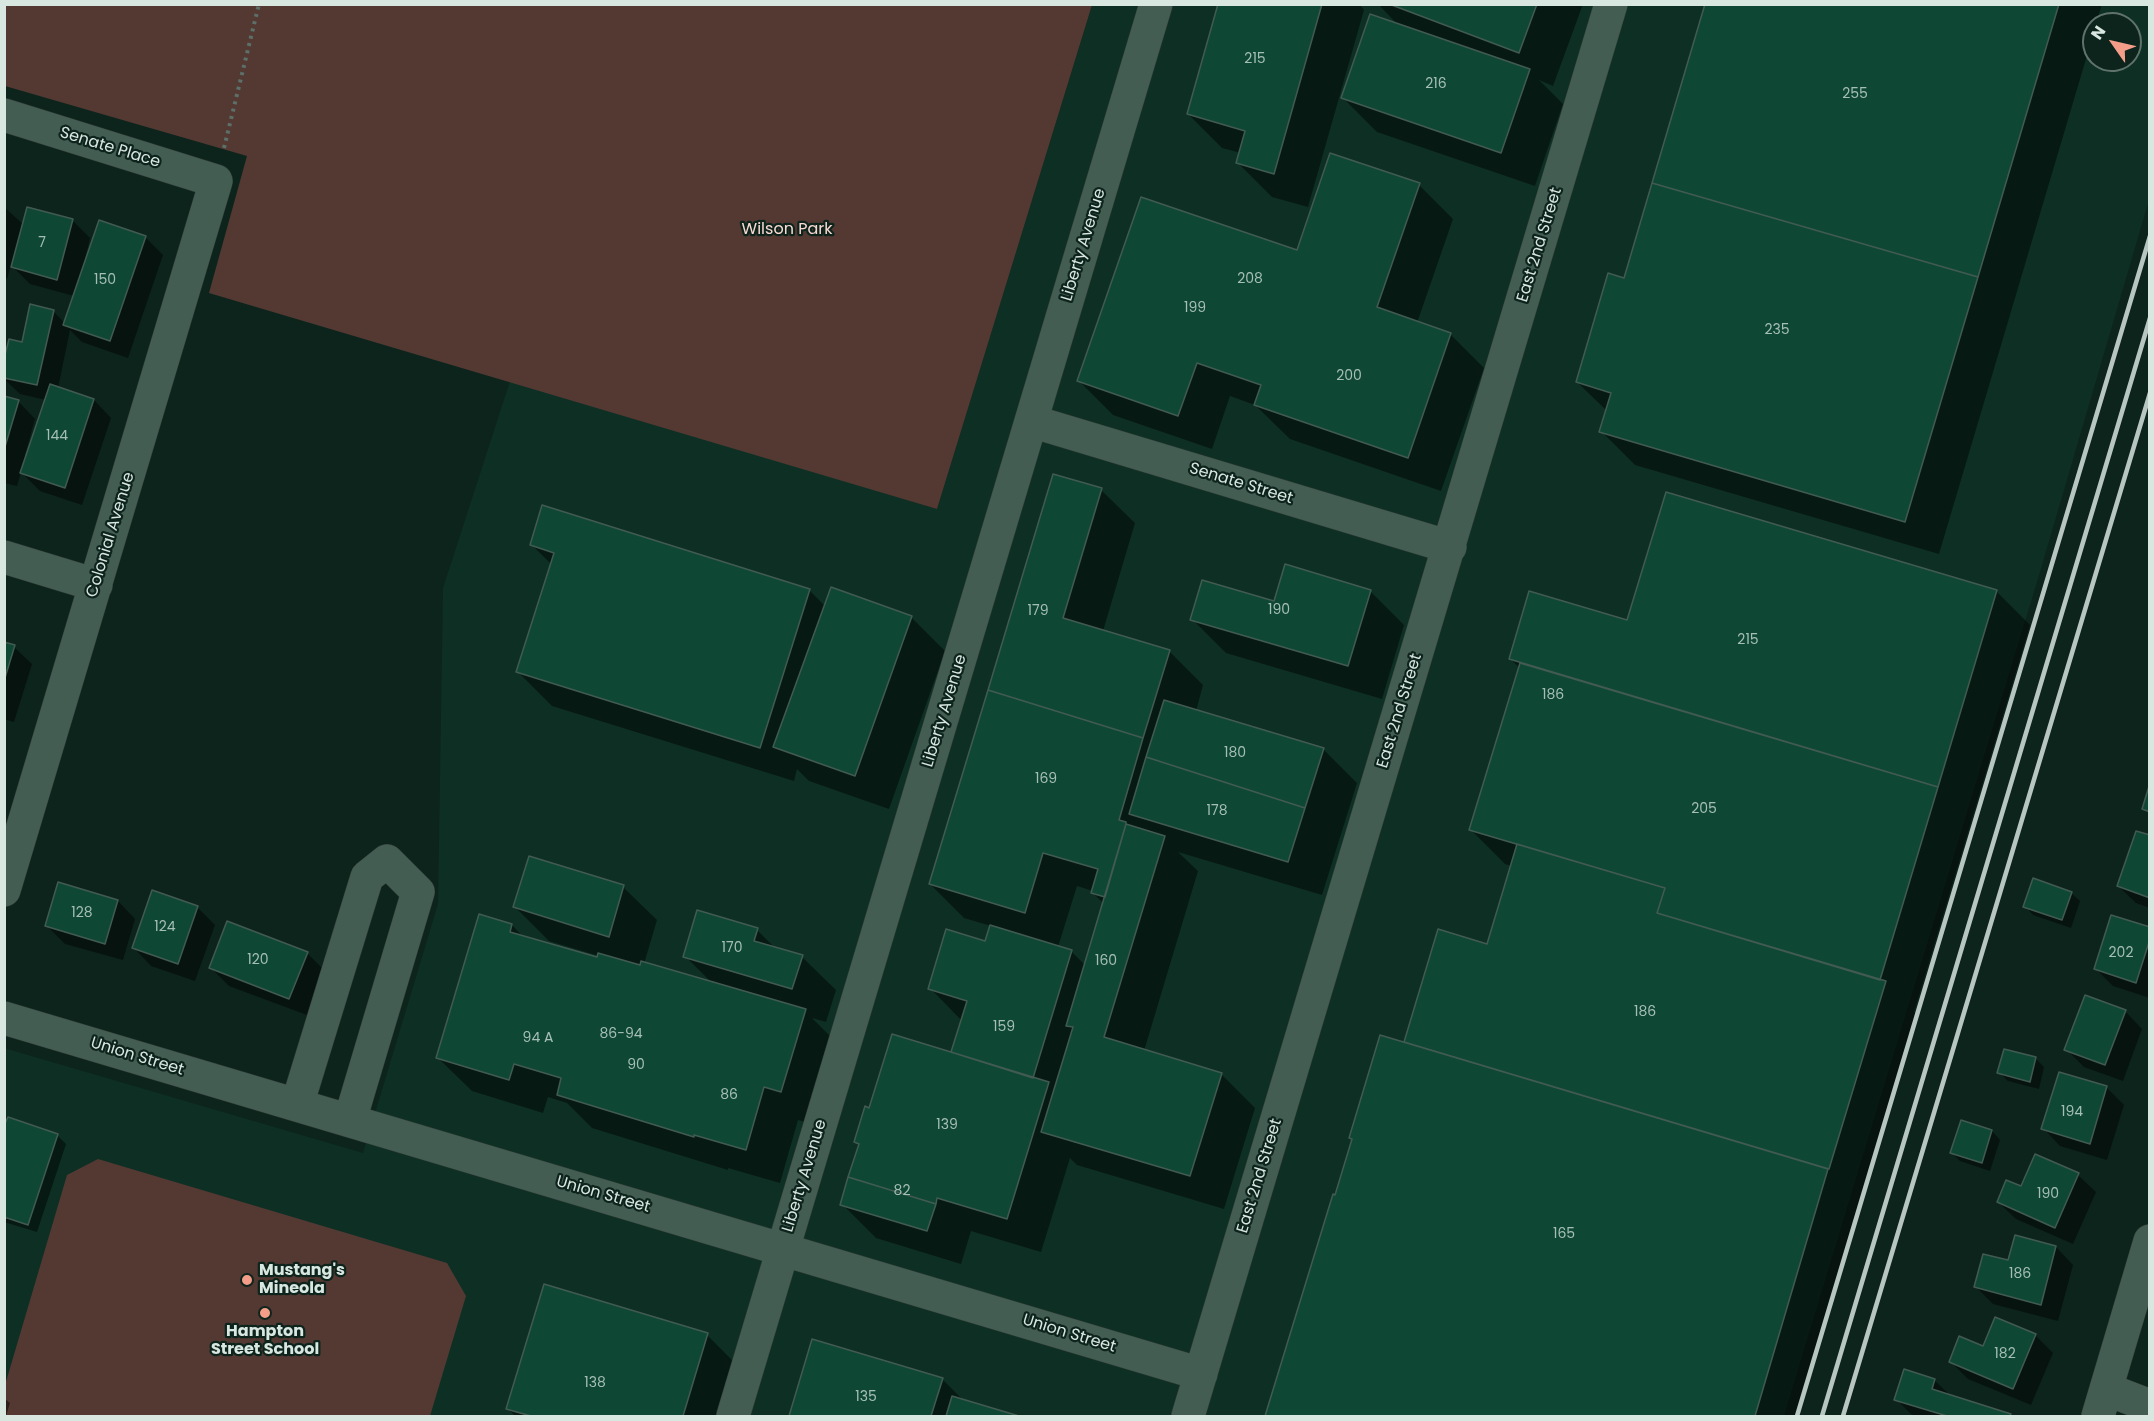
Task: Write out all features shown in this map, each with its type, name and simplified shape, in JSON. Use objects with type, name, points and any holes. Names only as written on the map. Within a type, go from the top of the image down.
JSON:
[{"type":"street","name":"Liberty Avenue","points":[[733,1416],[1156,4]]},
{"type":"street","name":"East 2nd Street","points":[[1188,1416],[1611,4]]},
{"type":"street","name":"Senate Place","points":[[4,115],[216,181]]},
{"type":"street","name":"Colonial Avenue","points":[[4,890],[216,181]]},
{"type":"street","name":"Senate Street","points":[[1031,421],[1450,547]]},
{"type":"street","points":[[4,557],[96,585]]},
{"type":"street","points":[[297,1105],[367,877],[387,861],[418,892],[350,1120]]},
{"type":"street","name":"Union Street","points":[[4,1018],[1201,1374]]},
{"type":"street","points":[[2150,1241],[2102,1403],[2150,1406]]},
{"type":"path","points":[[216,181],[260,4]]},
{"type":"shaded area","points":[[1092,5],[2149,5],[2149,200],[2040,572],[1784,1416],[5,1416],[4,1048],[363,1153],[438,904],[443,588],[511,378],[937,509]]},
{"type":"green space","name":"Wilson Park","points":[[4,5],[1092,5],[937,509],[209,293],[247,156],[5,86]]},
{"type":"green space","name":"Mustang's Mineola","points":[[98,1159],[447,1263],[466,1296],[430,1416],[5,1416],[5,1385],[67,1175]]},
{"type":"building","points":[[1218,4],[1322,4],[1274,174],[1236,163],[1245,131],[1187,114]]},
{"type":"building","points":[[1389,4],[1537,4],[1519,53]]},
{"type":"building","points":[[1705,4],[2059,4],[1978,277],[1652,183]]},
{"type":"building","points":[[1370,14],[1530,69],[1501,153],[1341,98]]},
{"type":"building","points":[[1330,153],[1420,183],[1377,307],[1451,333],[1408,458],[1254,405],[1261,385],[1197,363],[1178,416],[1077,381],[1141,197],[1297,250]]},
{"type":"building","points":[[1652,183],[1978,277],[1905,522],[1599,432],[1611,393],[1576,382],[1608,273],[1624,278]]},
{"type":"building","points":[[27,207],[73,219],[57,280],[11,267]]},
{"type":"building","points":[[99,220],[146,236],[110,341],[63,325]]},
{"type":"building","points":[[30,304],[54,310],[37,385],[4,378],[4,359],[9,339],[22,342]]},
{"type":"building","points":[[50,384],[94,399],[65,488],[20,473]]},
{"type":"building","points":[[4,396],[19,400],[4,450]]},
{"type":"building","points":[[1053,474],[1102,488],[1063,618],[1170,650],[1143,738],[988,690]]},
{"type":"building","points":[[1666,492],[1997,590],[1938,787],[1509,659],[1529,591],[1627,620]]},
{"type":"building","points":[[542,505],[810,589],[760,748],[516,672],[554,553],[530,545]]},
{"type":"building","points":[[1285,564],[1371,590],[1348,666],[1190,620],[1202,580],[1274,601]]},
{"type":"building","points":[[831,587],[912,616],[855,776],[773,747]]},
{"type":"building","points":[[4,642],[15,645],[4,681]]},
{"type":"building","points":[[1520,663],[1938,787],[1880,980],[1657,913],[1665,888],[1469,830]]},
{"type":"building","points":[[988,690],[1143,738],[1119,820],[1126,824],[1105,897],[1091,893],[1098,869],[1043,853],[1025,913],[929,884]]},
{"type":"building","points":[[1164,700],[1324,748],[1305,808],[1146,757]]},
{"type":"building","points":[[1146,757],[1305,808],[1288,862],[1129,814]]},
{"type":"building","points":[[2150,783],[2150,812],[2142,809]]},
{"type":"building","points":[[1126,824],[1165,836],[1104,1037],[1222,1073],[1190,1176],[1041,1132],[1073,1027],[1066,1026]]},
{"type":"building","points":[[2136,831],[2150,835],[2150,898],[2117,886]]},
{"type":"building","points":[[1517,844],[1665,888],[1657,913],[1886,981],[1829,1169],[1404,1042],[1438,929],[1487,944]]},
{"type":"building","points":[[529,856],[624,885],[609,937],[513,907]]},
{"type":"building","points":[[2033,878],[2072,892],[2062,920],[2023,907]]},
{"type":"building","points":[[58,882],[118,900],[105,944],[45,926]]},
{"type":"building","points":[[152,890],[198,906],[178,964],[132,948]]},
{"type":"building","points":[[697,910],[758,928],[754,941],[803,955],[792,989],[683,957]]},
{"type":"building","points":[[479,914],[512,924],[510,932],[597,957],[598,953],[640,965],[641,961],[806,1009],[781,1092],[764,1087],[746,1150],[694,1135],[694,1137],[557,1095],[561,1078],[514,1064],[509,1080],[436,1058]]},
{"type":"building","points":[[2111,915],[2150,927],[2150,939],[2136,983],[2094,969]]},
{"type":"building","points":[[227,921],[308,952],[289,999],[209,968]]},
{"type":"building","points":[[990,925],[1072,950],[1033,1078],[951,1052],[967,1001],[928,989],[946,929],[985,941]]},
{"type":"building","points":[[2085,995],[2126,1010],[2105,1065],[2064,1050]]},
{"type":"building","points":[[892,1034],[1049,1082],[1007,1219],[937,1198],[936,1204],[848,1177],[859,1144],[854,1142],[865,1106],[869,1108]]},
{"type":"building","points":[[1380,1035],[1828,1169],[1755,1416],[1265,1416],[1352,1139],[1349,1138]]},
{"type":"building","points":[[2004,1049],[2036,1057],[2030,1082],[1997,1073]]},
{"type":"building","points":[[2059,1072],[2107,1086],[2090,1144],[2041,1129]]},
{"type":"building","points":[[8,1117],[58,1134],[28,1225],[4,1217],[4,1126]]},
{"type":"building","points":[[1961,1120],[1992,1130],[1982,1163],[1950,1153]]},
{"type":"building","points":[[2035,1154],[2079,1173],[2055,1228],[1997,1202],[2006,1180],[2021,1186]]},
{"type":"building","points":[[848,1177],[936,1204],[927,1231],[840,1205]]},
{"type":"building","points":[[2015,1235],[2056,1246],[2041,1305],[1974,1287],[1983,1254],[2008,1260]]},
{"type":"building","points":[[544,1284],[708,1333],[683,1416],[531,1416],[506,1409]]},
{"type":"building","points":[[1995,1317],[2036,1334],[2013,1389],[1949,1362],[1959,1336],[1983,1346]]},
{"type":"building","points":[[812,1339],[943,1378],[931,1416],[789,1416]]},
{"type":"building","points":[[1904,1369],[1935,1379],[1932,1389],[2011,1414],[2010,1416],[1947,1416],[1894,1400]]},
{"type":"building","points":[[952,1396],[1019,1416],[946,1416]]},
{"type":"railway","points":[[1797,1416],[2150,236]]},
{"type":"railway","points":[[1822,1416],[2150,318]]},
{"type":"railway","points":[[1843,1416],[2150,393]]},
{"type":"place","name":"Mustang's Mineola","points":[[247,1280]]},
{"type":"place","name":"Hampton Street School","points":[[265,1313]]}]
